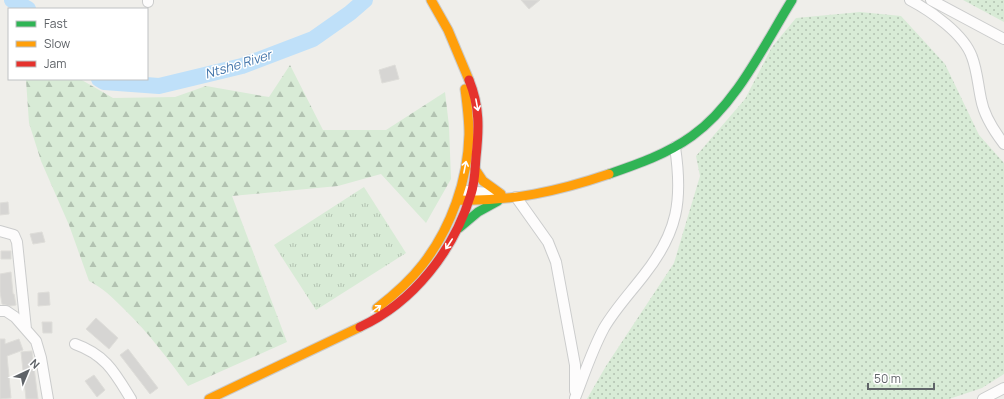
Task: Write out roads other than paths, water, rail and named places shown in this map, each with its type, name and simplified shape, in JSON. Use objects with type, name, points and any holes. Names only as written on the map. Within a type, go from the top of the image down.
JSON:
[{"type":"street","points":[[209,399],[383,315],[410,294],[439,259],[458,229],[470,196],[475,168],[479,132],[478,115],[472,89],[448,30],[431,0]]},
{"type":"street","points":[[459,195],[514,197],[548,192],[587,182],[658,156],[675,147],[693,136],[712,120],[735,93],[792,0]]},
{"type":"street","points":[[910,0],[929,11],[949,27],[965,45],[972,56],[978,77],[981,100],[991,127],[1004,144]]},
{"type":"street","points":[[931,0],[1004,39]]},
{"type":"street","points":[[333,340],[382,305],[412,278],[436,247],[445,232],[459,195],[468,150],[469,130],[463,69]]},
{"type":"street","points":[[574,399],[604,328],[617,309],[656,260],[668,239],[675,220],[678,200],[675,147]]},
{"type":"street","points":[[475,168],[480,178],[501,197]]},
{"type":"street","points":[[458,229],[478,212],[501,197]]},
{"type":"street","points":[[514,197],[548,242],[556,262],[575,365],[574,399]]},
{"type":"street","points":[[0,231],[14,235],[17,242],[26,329]]},
{"type":"street","points":[[0,311],[6,312],[15,317],[36,341],[39,349],[48,399]]},
{"type":"street","points":[[76,344],[88,348],[102,358],[116,375],[131,399]]},
{"type":"street","points":[[983,399],[1004,388]]},
{"type":"waterway","name":"Ntshe River","points":[[12,0],[26,8]]},
{"type":"waterway","name":"Ntshe River","points":[[101,80],[104,82],[159,86],[242,66],[313,39],[350,13],[365,0]]}]
